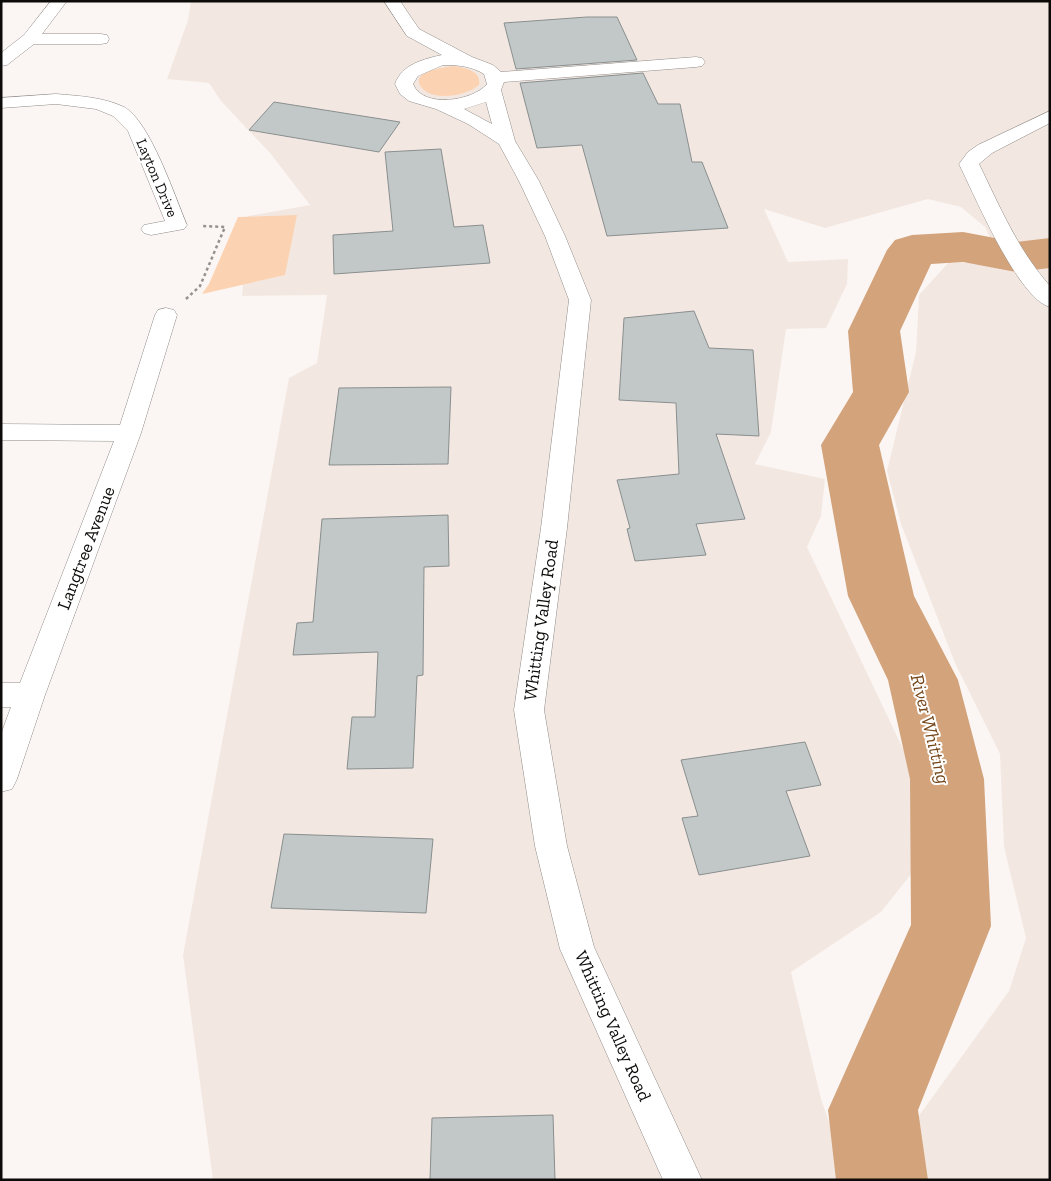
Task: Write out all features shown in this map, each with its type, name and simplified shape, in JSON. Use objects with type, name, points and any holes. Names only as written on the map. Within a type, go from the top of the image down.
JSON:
[{"type":"street","points":[[1,61],[30,39],[59,1]]},
{"type":"street","points":[[392,1],[419,67],[436,62],[456,60],[469,62]]},
{"type":"street","points":[[30,39],[101,39]]},
{"type":"street","points":[[412,52],[438,47],[469,62],[487,68],[494,84],[696,62]]},
{"type":"street","name":"Whitting Valley Road","points":[[412,52],[405,85],[408,92],[426,102],[439,104],[470,102],[483,97],[494,84]]},
{"type":"street","name":"Whitting Valley Road","points":[[494,84],[506,140],[529,181],[555,236],[580,300],[554,528],[529,710],[551,846],[577,949],[683,1180]]},
{"type":"street","name":"Layton Drive","points":[[1,103],[56,99],[99,104],[120,112],[136,129],[177,225],[151,229]]},
{"type":"street","name":"Whitting Valley Road","points":[[439,104],[474,120],[506,140]]},
{"type":"street","points":[[1050,116],[985,149],[975,156],[969,164],[1008,244],[1024,270],[1050,300]]},
{"type":"street","name":"Langtree Avenue","points":[[1,779],[30,695],[129,434],[166,315]]},
{"type":"street","points":[[1,432],[129,434]]},
{"type":"street","points":[[1,695],[30,695]]},
{"type":"path","points":[[166,315],[200,286],[225,227],[177,225]]},
{"type":"shaded area","points":[[191,1],[1050,1],[1050,241],[1029,244],[1050,265],[1050,1180],[924,1180],[908,1131],[1009,991],[1026,938],[1004,847],[1000,754],[955,663],[901,524],[887,471],[916,352],[919,295],[949,262],[1004,265],[985,227],[961,207],[928,199],[825,228],[764,209],[788,262],[848,259],[847,284],[826,328],[786,329],[771,432],[755,464],[825,479],[821,516],[807,547],[916,776],[931,849],[881,912],[791,972],[821,1099],[849,1180],[213,1180],[183,955],[289,378],[317,363],[327,295],[242,296],[248,216],[310,205],[270,153],[221,101],[209,83],[167,79],[188,20]]},
{"type":"shaded area","points":[[454,66],[468,69],[475,73],[478,76],[479,85],[474,89],[450,96],[433,95],[421,87],[420,77],[424,74]]},
{"type":"shaded area","points":[[297,215],[285,275],[202,294],[209,284],[238,217]]},
{"type":"building","points":[[587,17],[617,17],[637,60],[516,69],[504,23]]},
{"type":"building","points":[[643,73],[658,104],[680,104],[692,162],[702,162],[728,228],[607,236],[582,145],[537,148],[520,83]]},
{"type":"building","points":[[274,102],[400,122],[379,152],[249,130]]},
{"type":"building","points":[[441,149],[454,227],[483,225],[490,263],[334,274],[333,235],[393,231],[385,152]]},
{"type":"building","points":[[694,311],[709,348],[753,350],[759,436],[716,434],[745,519],[696,524],[706,555],[635,561],[627,529],[630,528],[617,480],[679,474],[676,403],[619,400],[624,318]]},
{"type":"building","points":[[451,387],[448,464],[329,465],[339,388]]},
{"type":"building","points":[[448,515],[449,566],[424,567],[423,675],[417,676],[413,768],[347,769],[352,717],[375,717],[378,652],[293,655],[297,623],[313,622],[322,519]]},
{"type":"building","points":[[805,742],[821,785],[786,791],[810,856],[699,875],[682,818],[698,816],[681,760]]},
{"type":"building","points":[[284,834],[433,839],[426,913],[271,908]]},
{"type":"building","points":[[553,1115],[555,1180],[430,1180],[432,1118]]},
{"type":"waterway","name":"River Whitting","points":[[882,1180],[873,1110],[951,926],[947,779],[923,680],[881,596],[850,445],[881,392],[874,331],[912,250],[963,247],[1016,257],[1050,253]]}]
